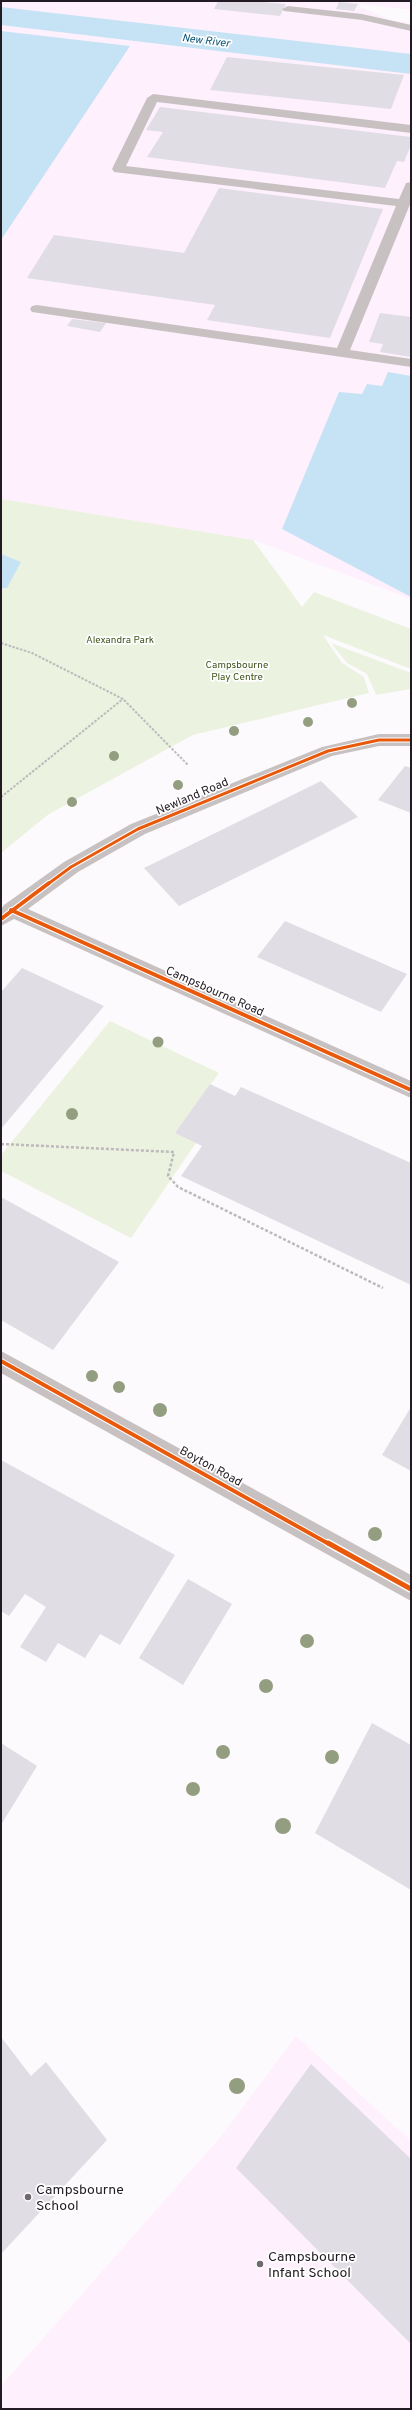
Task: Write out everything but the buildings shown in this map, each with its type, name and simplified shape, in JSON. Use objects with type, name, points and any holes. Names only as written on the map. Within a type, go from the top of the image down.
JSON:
[{"type":"street","points":[[288,9],[362,17],[411,28]]},
{"type":"street","points":[[404,203],[118,169],[153,98],[411,129]]},
{"type":"street","points":[[342,353],[404,219],[404,203],[411,186]]},
{"type":"street","points":[[37,309],[411,363]]},
{"type":"street","name":"Newland Road","points":[[6,915],[71,867],[138,829],[328,751],[379,740],[411,740]]},
{"type":"street","name":"Campsbourne Road","points":[[6,915],[411,1090]]},
{"type":"street","name":"Boyton Road","points":[[1,1361],[411,1589]]},
{"type":"path","points":[[1,643],[32,652],[123,699],[162,741],[221,794]]},
{"type":"path","points":[[1,797],[123,699]]},
{"type":"path","points":[[1,1144],[174,1152],[168,1176],[178,1187],[383,1288]]},
{"type":"shaded area","points":[[1,1],[411,1],[411,10],[360,4],[360,7],[391,20],[411,23],[411,599],[253,540],[1,500]]},
{"type":"shaded area","name":"Campsbourne Infant School","points":[[296,2036],[411,2141],[411,2409],[1,2409],[1,2386],[223,2134]]},
{"type":"green space","name":"Alexandra Park","points":[[1,499],[253,540],[302,607],[314,592],[411,629],[411,669],[323,635],[342,663],[364,677],[369,693],[193,735],[49,814],[1,853]]},
{"type":"green space","points":[[331,643],[411,673],[411,689],[376,695],[367,674],[347,663]]},
{"type":"green space","points":[[110,1021],[219,1073],[175,1133],[196,1143],[131,1238],[1,1171],[1,1155]]},
{"type":"water","points":[[1,31],[130,46],[1,240]]},
{"type":"water","points":[[388,372],[411,376],[411,597],[282,529],[339,392],[362,394],[367,384],[382,386]]},
{"type":"water","points":[[1,554],[21,562],[7,588],[1,588]]},
{"type":"waterway","name":"New River","points":[[1,16],[411,64]]},
{"type":"cycle path","points":[[1,919],[71,867],[138,829],[328,751],[379,740],[411,740]]},
{"type":"cycle path","points":[[11,910],[411,1090]]},
{"type":"cycle path","points":[[1,1361],[411,1589]]},
{"type":"place","name":"Campsbourne School","points":[[28,2197]]},
{"type":"place","name":"Campsbourne Infant School","points":[[260,2264]]},
{"type":"park label","name":"Campsbourne Play Centre","points":[[237,670]]}]
